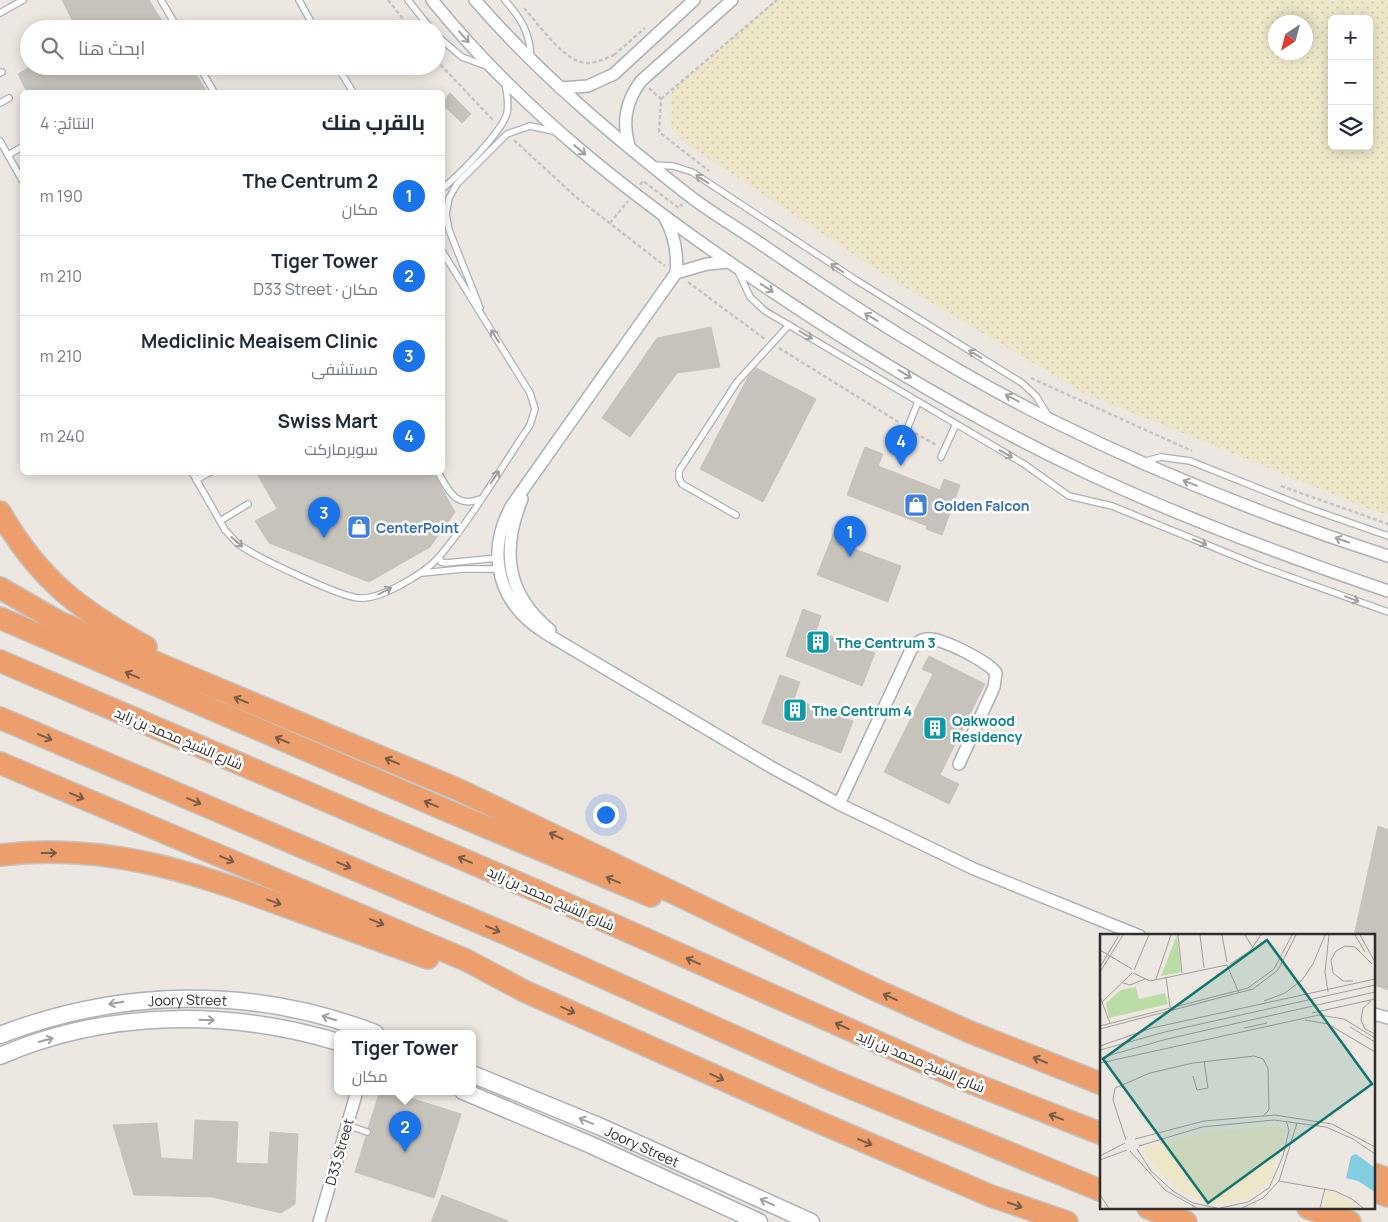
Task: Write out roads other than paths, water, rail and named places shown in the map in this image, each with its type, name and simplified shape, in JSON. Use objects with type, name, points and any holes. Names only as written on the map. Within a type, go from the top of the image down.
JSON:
[{"type":"highway","points":[[0,512],[26,553],[52,582],[76,604],[115,630],[164,656],[219,691]]},
{"type":"highway","points":[[0,588],[59,622],[219,691],[457,789],[886,995],[978,1035],[1100,1083]]},
{"type":"highway","points":[[0,618],[616,882],[774,940]]},
{"type":"highway","name":"شارع الشيخ محمد بن زايد","points":[[0,661],[528,887],[954,1076],[1100,1133]]},
{"type":"highway","points":[[0,718],[510,936],[842,1085],[1100,1190]]},
{"type":"highway","points":[[0,763],[466,960],[524,990],[991,1196],[1067,1222]]},
{"type":"highway","points":[[0,855],[83,853],[167,866],[222,883],[461,971],[524,990]]},
{"type":"highway","points":[[1376,1175],[1388,1179]]},
{"type":"highway","points":[[1376,1192],[1388,1196]]},
{"type":"highway","points":[[1153,1210],[1186,1222]]},
{"type":"highway","points":[[1314,1210],[1350,1222]]},
{"type":"street","points":[[432,0],[495,69],[559,132],[665,218],[801,311],[920,384],[994,426],[1061,460],[1136,495],[1221,531],[1388,591]]},
{"type":"street","points":[[476,0],[531,60],[560,88],[689,195],[864,312],[1050,419],[1142,462],[1248,506],[1388,556]]},
{"type":"street","points":[[560,88],[574,88],[595,84],[614,74],[694,0]]},
{"type":"street","points":[[629,146],[625,133],[625,118],[633,92],[641,81],[732,0]]},
{"type":"street","points":[[665,218],[676,245],[676,273],[506,515],[499,536],[498,563],[505,589],[522,615],[538,629],[567,644],[705,729],[839,804],[974,870],[1135,934]]},
{"type":"street","points":[[676,273],[707,264],[733,265]]},
{"type":"street","points":[[530,481],[512,526],[509,551],[512,576],[519,593],[529,609],[567,644]]},
{"type":"street","points":[[839,804],[911,650],[919,641],[925,639],[938,640],[986,664],[996,673],[994,687],[959,764]]},
{"type":"street","name":"Joory Street","points":[[0,1035],[52,1017],[96,1006],[169,998],[243,1000],[280,1006],[316,1014],[365,1030]]},
{"type":"street","name":"Joory Street","points":[[0,1056],[77,1032],[150,1020],[187,1019],[243,1022],[299,1031],[334,1041]]},
{"type":"street","name":"Joory Street","points":[[476,1076],[601,1127],[811,1222]]},
{"type":"street","name":"D33 Street","points":[[318,1219],[356,1095]]},
{"type":"street","name":"Joory Street","points":[[472,1095],[759,1222]]},
{"type":"lane","points":[[0,13],[23,0]]},
{"type":"lane","points":[[161,0],[173,20]]},
{"type":"lane","points":[[298,0],[310,20]]},
{"type":"lane","points":[[408,0],[424,20]]},
{"type":"lane","points":[[505,0],[526,28],[531,42],[531,60]]},
{"type":"lane","points":[[445,43],[462,57],[495,69]]},
{"type":"lane","points":[[204,75],[213,90]]},
{"type":"lane","points":[[343,75],[352,90]]},
{"type":"lane","points":[[445,187],[494,135],[504,121],[508,106],[504,78]]},
{"type":"lane","points":[[0,103],[9,98]]},
{"type":"lane","points":[[482,315],[449,230],[446,214],[449,198],[457,184],[507,134],[530,126],[559,132]]},
{"type":"lane","points":[[0,141],[20,176]]},
{"type":"lane","points":[[8,155],[20,148]]},
{"type":"lane","points":[[653,165],[673,166],[692,172],[856,280],[1022,383],[1036,396],[1050,419]]},
{"type":"lane","points":[[194,475],[231,538],[246,550],[351,597],[360,598],[380,595],[420,573],[439,557],[530,425],[535,410],[530,393],[445,256]]},
{"type":"lane","points":[[733,265],[746,291],[754,302],[789,325],[1024,464],[1068,496],[1112,506],[1257,565],[1388,612]]},
{"type":"lane","points":[[736,515],[682,484],[679,478],[679,471],[737,382],[789,325]]},
{"type":"lane","points":[[904,437],[918,402]]},
{"type":"lane","points":[[941,457],[956,424]]},
{"type":"lane","points":[[1142,462],[1161,458],[1190,461],[1388,536]]},
{"type":"lane","points":[[196,480],[205,475]]},
{"type":"lane","points":[[440,475],[451,495],[457,500],[472,502],[480,499]]},
{"type":"lane","points":[[220,521],[248,504]]},
{"type":"lane","points":[[439,557],[441,562],[446,563],[498,563]]},
{"type":"lane","points":[[420,573],[463,569],[498,563]]},
{"type":"lane","points":[[347,1126],[367,1132]]},
{"type":"place","name":"Swiss Mart","points":[[901,466]]},
{"type":"place","name":"Golden Falcon","points":[[916,505]]},
{"type":"place","name":"CenterPoint","points":[[359,527]]},
{"type":"place","name":"Mediclinic Meaisem Clinic","points":[[324,538]]},
{"type":"place","name":"The Centrum 2","points":[[850,557]]},
{"type":"place","name":"The Centrum 3","points":[[818,642]]},
{"type":"place","name":"The Centrum 4","points":[[795,710]]},
{"type":"place","name":"Oakwood Residency","points":[[935,728]]},
{"type":"place","name":"Tiger Tower","points":[[405,1152]]}]
